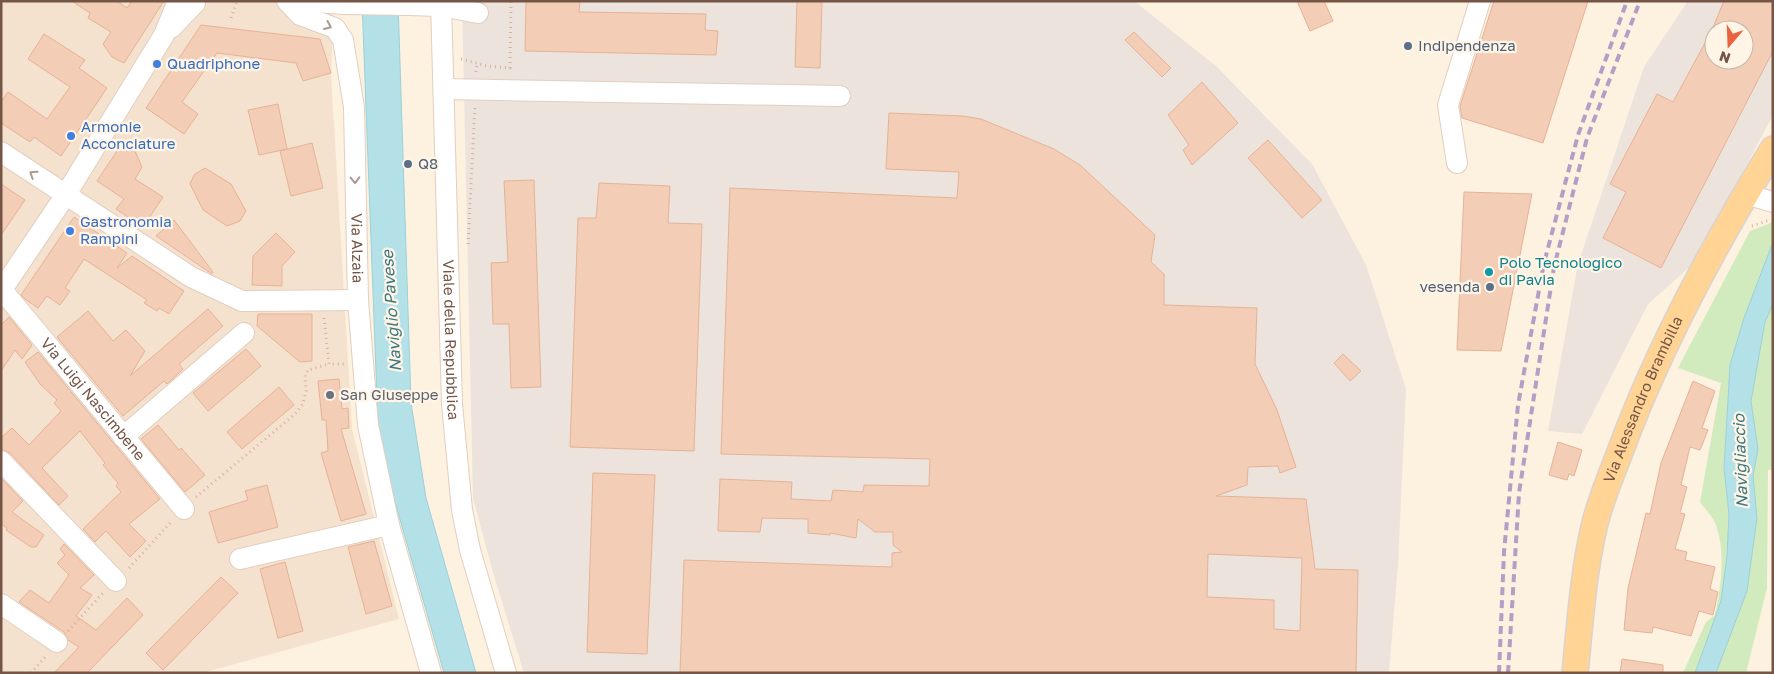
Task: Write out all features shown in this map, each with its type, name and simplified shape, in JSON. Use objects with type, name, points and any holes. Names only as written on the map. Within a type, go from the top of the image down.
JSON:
[{"type":"main road","name":"Via Alessandro Brambilla","points":[[1576,673],[1582,592],[1594,526],[1640,397],[1679,315],[1745,194],[1773,149]]},
{"type":"street","name":"Via Alzaia","points":[[287,1],[300,15],[335,28],[343,40],[354,107],[358,300],[368,425],[389,526],[431,673]]},
{"type":"street","points":[[296,1],[346,4],[441,4],[478,13]]},
{"type":"street","points":[[1457,163],[1448,105],[1480,1]]},
{"type":"street","points":[[2,290],[65,196],[164,35],[195,2]]},
{"type":"street","name":"Viale della Repubblica","points":[[441,4],[452,404],[462,510],[470,550],[506,673]]},
{"type":"street","points":[[444,89],[840,96]]},
{"type":"street","points":[[1,152],[65,196],[191,277],[242,301],[358,300]]},
{"type":"street","points":[[1745,194],[1773,202]]},
{"type":"street","name":"Via Luigi Nascimbene","points":[[2,290],[184,509]]},
{"type":"street","points":[[123,437],[244,333]]},
{"type":"street","points":[[1,461],[116,581]]},
{"type":"street","points":[[240,559],[389,526]]},
{"type":"street","points":[[1,604],[57,642]]},
{"type":"path","points":[[231,18],[237,1]]},
{"type":"path","points":[[443,54],[477,63],[510,68],[511,1]]},
{"type":"path","points":[[467,253],[477,63]]},
{"type":"path","points":[[322,300],[329,364]]},
{"type":"path","points":[[305,375],[308,370],[329,364],[362,366]]},
{"type":"shaded area","points":[[1,1],[334,1],[331,74],[352,429],[399,619],[202,673],[1,673]]},
{"type":"shaded area","points":[[462,1],[1134,1],[1216,66],[1312,164],[1366,265],[1406,389],[1398,564],[1389,673],[524,673],[494,576],[473,498]]},
{"type":"shaded area","points":[[1688,1],[1773,1],[1773,115],[1695,262],[1648,304],[1582,434],[1548,431],[1578,264],[1644,67]]},
{"type":"green space","points":[[1773,222],[1773,242],[1744,318],[1730,365],[1724,468],[1729,514],[1727,556],[1721,601],[1695,673],[1683,673],[1706,622],[1715,615],[1721,581],[1722,559],[1719,536],[1715,522],[1700,502],[1721,383],[1678,368],[1750,231]]},
{"type":"green space","points":[[1773,304],[1773,469],[1768,470],[1767,588],[1746,673],[1716,673],[1747,591],[1757,518],[1753,476],[1758,449],[1751,401],[1765,322]]},
{"type":"water","name":"Naviglio Pavese","points":[[362,1],[398,1],[411,403],[426,498],[476,673],[444,673],[389,481],[378,425]]},
{"type":"water","name":"Navigliaccio","points":[[1773,242],[1773,304],[1765,322],[1751,401],[1758,449],[1753,476],[1757,518],[1747,591],[1716,673],[1695,673],[1721,601],[1727,556],[1729,514],[1724,468],[1730,365],[1744,318]]},
{"type":"building","points":[[72,1],[117,1],[127,8],[132,1],[164,1],[124,63],[112,57],[103,44],[111,32],[88,18],[90,13]]},
{"type":"building","points":[[526,1],[580,1],[579,12],[706,14],[705,30],[718,31],[716,55],[525,51]]},
{"type":"building","points":[[797,1],[822,1],[820,68],[795,67]]},
{"type":"building","points":[[1297,1],[1324,1],[1333,21],[1310,31]]},
{"type":"building","points":[[1494,1],[1588,1],[1543,143],[1462,118],[1460,106]]},
{"type":"building","points":[[1724,1],[1773,1],[1773,51],[1661,268],[1603,238],[1626,192],[1610,184],[1657,94],[1673,102],[1704,45],[1704,70],[1754,70],[1754,20],[1716,20]]},
{"type":"building","points":[[201,25],[320,39],[331,73],[303,81],[296,63],[217,53],[182,102],[198,114],[184,134],[146,108]]},
{"type":"building","points":[[1134,32],[1171,68],[1162,77],[1125,40]]},
{"type":"building","points":[[44,34],[85,60],[79,68],[107,88],[61,156],[34,137],[30,142],[1,123],[1,102],[8,92],[47,119],[70,87],[28,59]]},
{"type":"building","points":[[1202,82],[1238,123],[1192,165],[1183,150],[1189,145],[1168,115]]},
{"type":"building","points":[[278,104],[287,149],[259,155],[248,110]]},
{"type":"building","points":[[889,113],[963,116],[981,119],[1054,149],[1080,165],[1155,235],[1151,262],[1164,274],[1164,305],[1257,308],[1255,364],[1277,410],[1296,467],[1280,473],[1278,466],[1248,467],[1247,485],[1216,496],[1306,499],[1315,569],[1358,570],[1356,673],[680,673],[684,560],[892,567],[892,553],[902,552],[893,545],[893,532],[875,532],[858,519],[856,538],[830,533],[830,535],[808,533],[808,519],[762,518],[760,532],[718,531],[720,479],[792,482],[791,499],[831,501],[833,490],[863,492],[864,485],[929,486],[930,459],[721,454],[730,188],[957,198],[959,172],[886,169]],"holes":[[[1208,554],[1302,558],[1300,631],[1274,629],[1274,600],[1207,597]]]},
{"type":"building","points":[[1268,140],[1322,200],[1302,218],[1248,158]]},
{"type":"building","points":[[123,142],[134,149],[142,167],[135,179],[163,197],[143,227],[116,209],[124,199],[97,181]]},
{"type":"building","points":[[312,143],[323,188],[291,196],[280,151]]},
{"type":"building","points":[[205,168],[231,184],[246,211],[240,221],[227,226],[203,210],[190,184],[194,175]]},
{"type":"building","points":[[534,180],[541,387],[511,388],[509,324],[493,324],[491,263],[508,262],[504,181]]},
{"type":"building","points":[[599,183],[670,186],[668,223],[702,224],[694,451],[570,447],[578,218],[596,218]]},
{"type":"building","points":[[1,184],[25,200],[1,235]]},
{"type":"building","name":"Polo Tecnologico di Pavia","points":[[1464,192],[1532,194],[1501,351],[1457,350]]},
{"type":"building","points":[[74,217],[127,253],[117,268],[132,256],[184,291],[169,314],[159,308],[157,311],[144,303],[147,300],[84,259],[65,288],[70,291],[60,305],[47,296],[38,308],[21,295]]},
{"type":"building","points":[[174,220],[213,272],[212,274],[156,236]]},
{"type":"building","points":[[276,233],[295,252],[282,266],[282,286],[252,285],[253,256]]},
{"type":"building","points":[[208,309],[223,326],[179,364],[183,369],[167,384],[164,381],[123,416],[57,337],[88,311],[113,341],[126,330],[145,351],[130,376]]},
{"type":"building","points":[[258,314],[312,314],[312,361],[300,362],[257,326]]},
{"type":"building","points":[[9,317],[32,345],[22,359],[15,350],[1,371],[1,325]]},
{"type":"building","points":[[246,349],[261,366],[208,411],[193,393]]},
{"type":"building","points":[[38,352],[160,499],[129,524],[146,541],[130,557],[106,531],[95,542],[83,529],[121,492],[116,486],[118,483],[103,465],[105,463],[80,431],[42,468],[68,496],[59,505],[10,453],[1,449],[1,438],[12,428],[29,445],[61,411],[54,403],[57,400],[40,384],[25,362]]},
{"type":"building","points":[[1343,354],[1361,371],[1350,381],[1334,363]]},
{"type":"building","points":[[339,379],[342,409],[348,408],[349,428],[341,429],[366,514],[341,521],[321,453],[328,451],[326,420],[322,420],[318,381]]},
{"type":"building","points":[[1693,381],[1715,391],[1702,428],[1708,430],[1700,450],[1690,447],[1681,485],[1687,487],[1680,513],[1685,514],[1675,549],[1687,552],[1685,560],[1715,567],[1710,589],[1718,592],[1713,615],[1699,611],[1691,636],[1653,627],[1652,633],[1624,630],[1628,588],[1646,513],[1650,514],[1661,463]]},
{"type":"building","points":[[279,387],[294,405],[242,449],[227,432]]},
{"type":"building","points":[[158,425],[179,450],[181,448],[205,475],[185,492],[141,439]]},
{"type":"building","points":[[1558,442],[1582,450],[1574,476],[1569,474],[1567,480],[1549,475]]},
{"type":"building","points":[[593,473],[655,475],[647,654],[587,652]]},
{"type":"building","points":[[1,478],[23,501],[12,512],[44,535],[36,547],[31,547],[6,530],[7,528],[1,524]]},
{"type":"building","points":[[267,485],[278,527],[218,543],[209,512],[248,500],[245,491]]},
{"type":"building","points":[[374,541],[392,606],[366,614],[348,547]]},
{"type":"building","points":[[64,544],[94,575],[80,588],[92,595],[76,616],[96,630],[127,598],[143,615],[87,673],[54,673],[79,647],[68,640],[64,632],[19,602],[30,590],[49,603],[69,575],[57,563],[65,555],[60,549]]},
{"type":"building","points":[[285,562],[303,631],[278,638],[260,569]]},
{"type":"building","points":[[221,577],[238,593],[163,670],[146,653]]},
{"type":"building","points":[[1622,659],[1663,665],[1663,673],[1620,673]]},
{"type":"railway","points":[[1499,673],[1504,552],[1518,405],[1544,263],[1578,135],[1627,1]]},
{"type":"railway","points":[[1508,673],[1519,493],[1554,267],[1587,138],[1640,1]]},
{"type":"place","name":"Indipendenza","points":[[1408,46]]},
{"type":"place","name":"Quadriphone","points":[[157,64]]},
{"type":"place","name":"Armonie Acconciature","points":[[71,136]]},
{"type":"place","name":"Q8","points":[[408,164]]},
{"type":"place","name":"Gastronomia Rampini","points":[[70,231]]},
{"type":"place","name":"Polo Tecnologico di Pavia","points":[[1489,272]]},
{"type":"place","name":"vesenda","points":[[1490,287]]},
{"type":"place","name":"San Giuseppe","points":[[330,395]]}]
